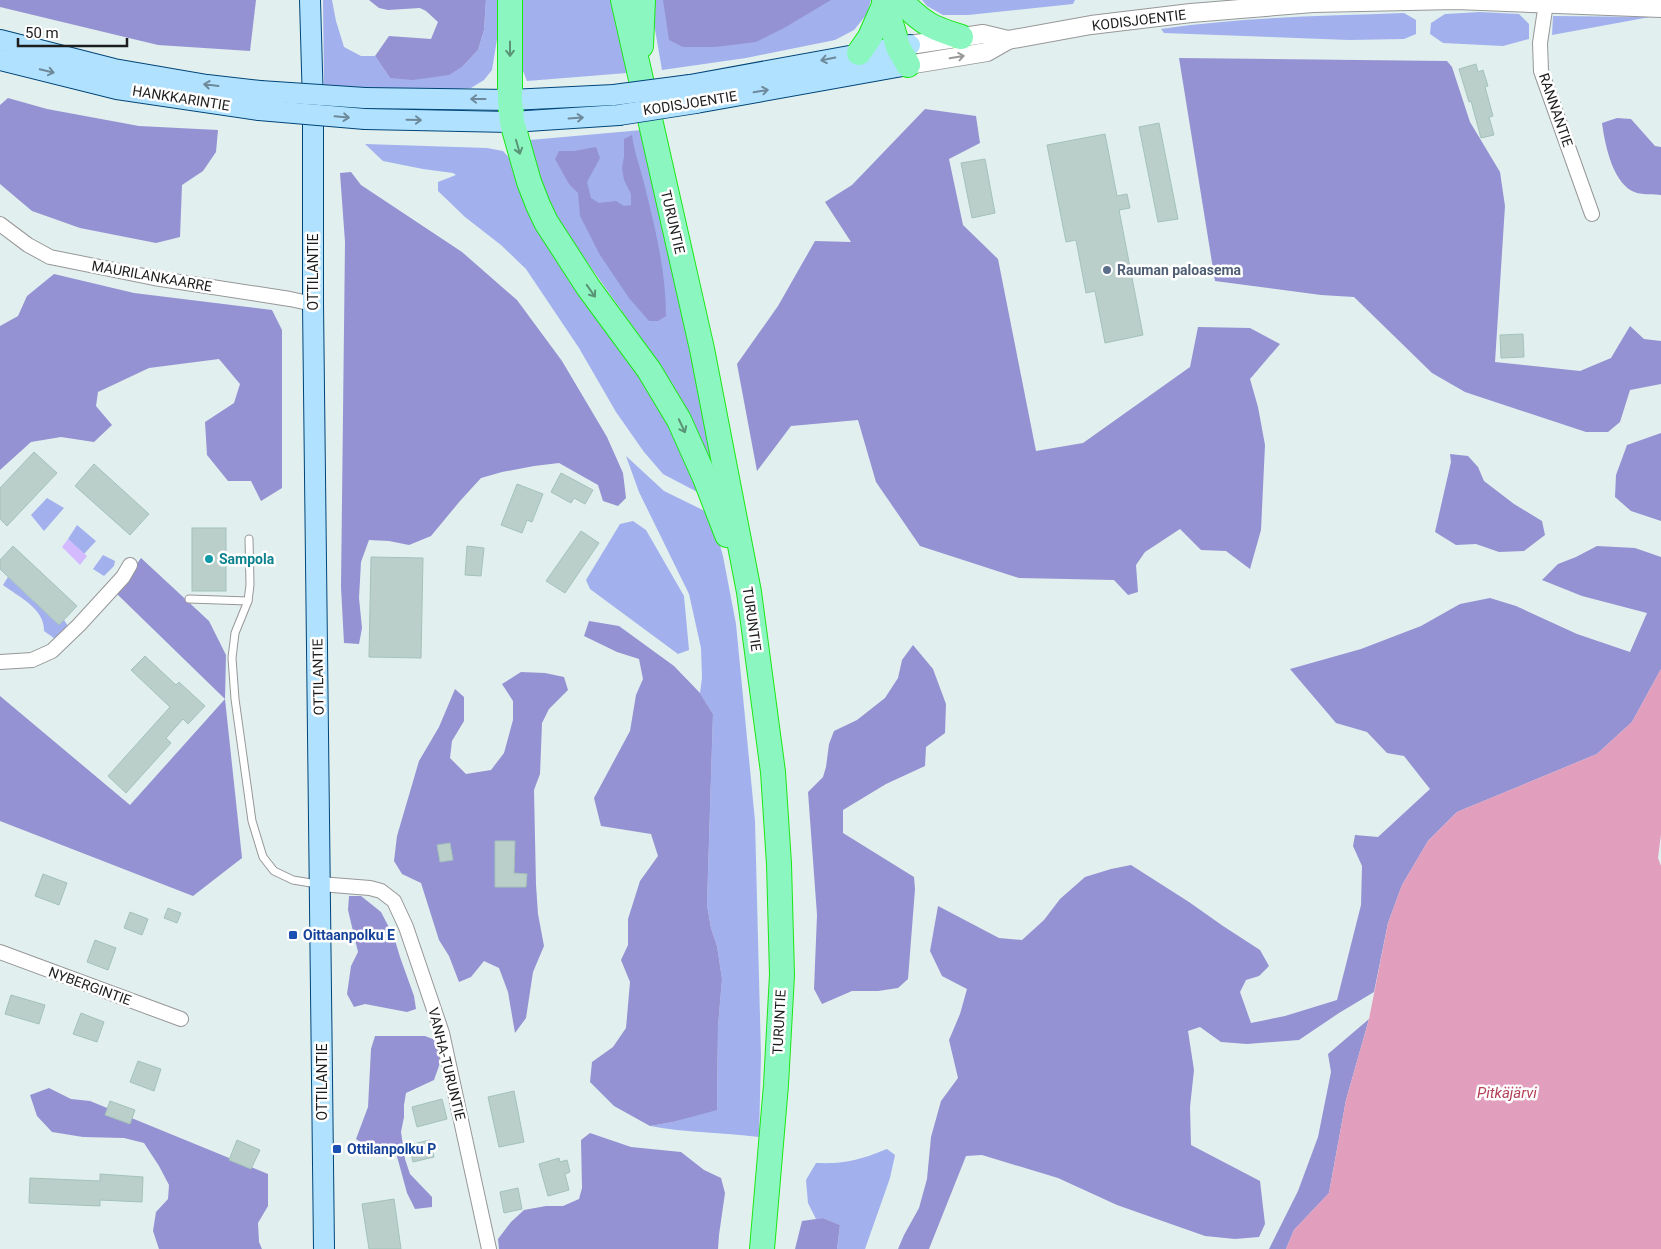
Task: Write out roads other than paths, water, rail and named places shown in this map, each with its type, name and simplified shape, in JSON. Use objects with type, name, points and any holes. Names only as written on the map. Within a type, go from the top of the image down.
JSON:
[{"type":"highway","points":[[510,0],[511,111],[529,182],[546,222],[588,287],[648,370],[679,420],[705,478],[749,592]]},
{"type":"highway","name":"TURUNTIE","points":[[623,0],[702,349],[749,592],[773,772],[779,864],[782,974],[776,1085],[762,1249]]},
{"type":"highway","points":[[640,72],[643,0]]},
{"type":"highway","points":[[894,2],[934,28],[961,37]]},
{"type":"highway","points":[[894,2],[906,52]]},
{"type":"highway","points":[[859,53],[875,27],[894,2]]},
{"type":"main road","name":"OTTILANTIE","points":[[310,0],[313,106],[313,304],[324,1249]]},
{"type":"main road","name":"HANKKARINTIE","points":[[0,40],[114,70],[207,85],[259,100],[365,119]]},
{"type":"main road","name":"KODISJOENTIE","points":[[365,98],[511,111],[619,115],[693,94],[859,53],[906,52]]},
{"type":"main road","name":"KODISJOENTIE","points":[[365,119],[511,111],[614,95],[693,94],[906,52]]},
{"type":"main road","name":"HANKKARINTIE","points":[[0,60],[117,89],[259,100],[365,98]]},
{"type":"street","name":"KODISJOENTIE","points":[[906,52],[987,52],[1008,40],[1091,25],[1171,15],[1313,3],[1456,0],[1546,2],[1661,8]]},
{"type":"street","name":"RANNANTIE","points":[[1546,2],[1540,44],[1541,71],[1592,214]]},
{"type":"street","name":"KODISJOENTIE","points":[[906,52],[961,37],[983,34],[1008,40]]},
{"type":"street","name":"MAURILANKAARRE","points":[[0,224],[28,246],[50,257],[154,278],[313,304]]},
{"type":"street","points":[[0,662],[32,660],[52,651],[79,625],[123,576],[130,565]]},
{"type":"street","name":"VANHA-TURUNTIE","points":[[320,884],[370,888],[381,891],[394,901],[406,927],[442,1033],[489,1249]]},
{"type":"street","name":"NYBERGINTIE","points":[[0,952],[181,1019]]},
{"type":"lane","points":[[250,539],[250,586],[248,600],[235,633],[232,658],[252,820],[263,857],[274,871],[293,880],[320,884]]},
{"type":"lane","points":[[189,599],[248,600]]},
{"type":"water","name":"Pitkäjärvi","points":[[1661,669],[1661,834],[1658,858],[1661,866],[1661,1249],[1286,1249],[1294,1230],[1329,1193],[1346,1100],[1369,1019],[1388,923],[1402,885],[1428,841],[1457,812],[1597,754],[1632,722]]},
{"type":"place","name":"Rauman paloasema","points":[[1107,270]]},
{"type":"place","name":"Sampola","points":[[209,559]]},
{"type":"place","name":"Oittaanpolku E","points":[[293,935]]},
{"type":"place","name":"Ottilanpolku P","points":[[337,1149]]}]
